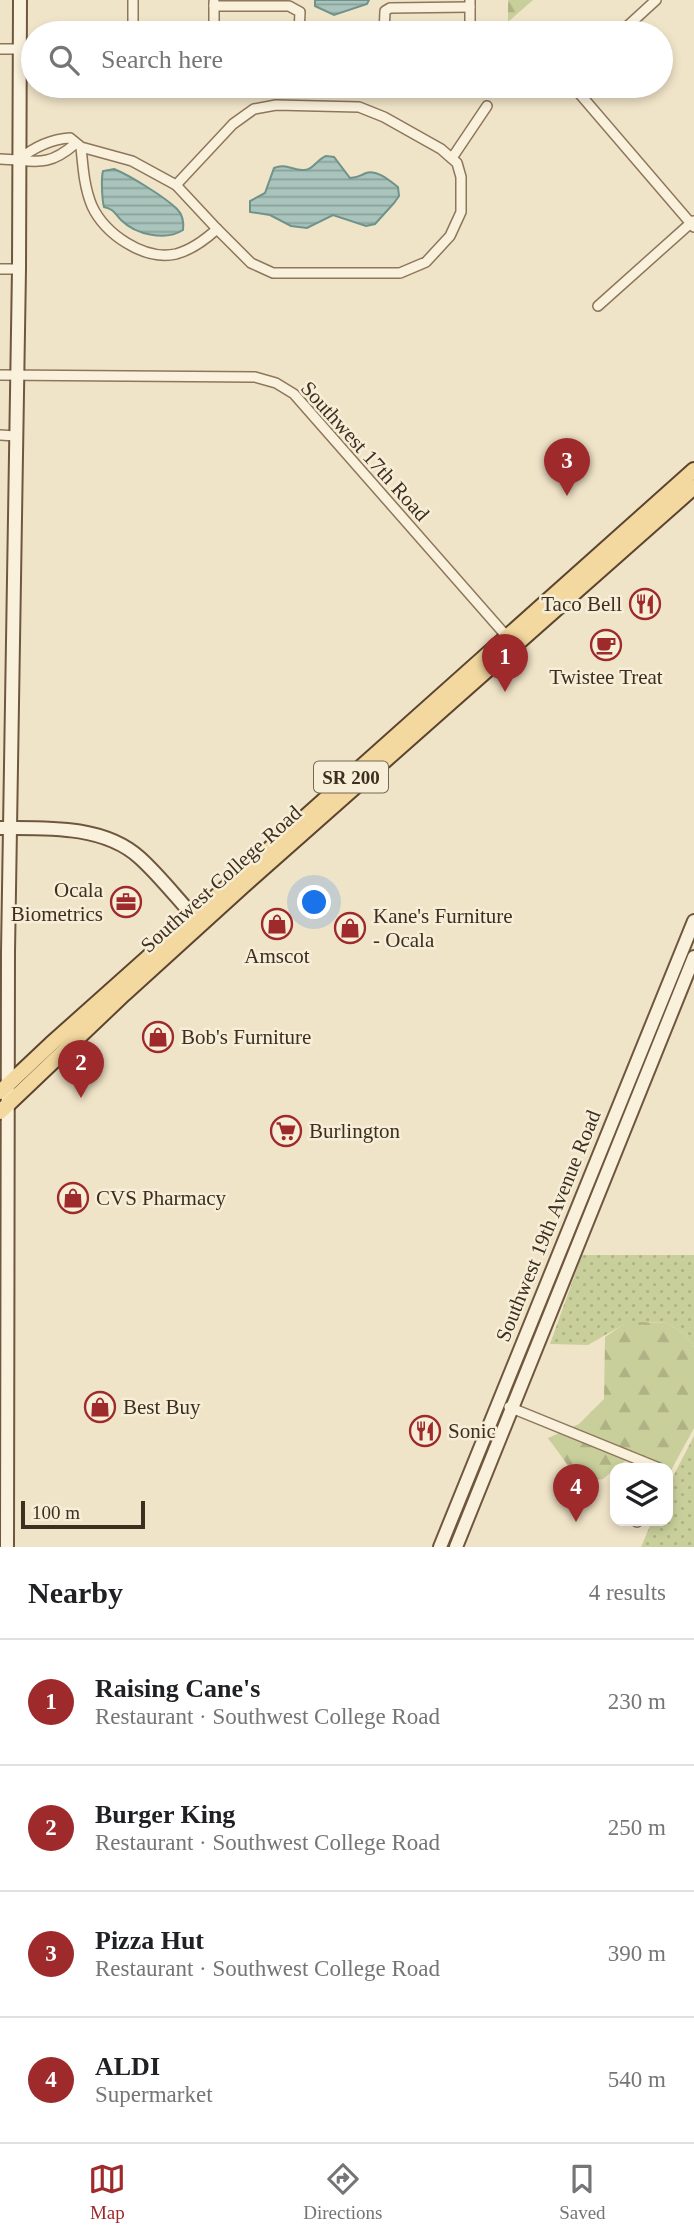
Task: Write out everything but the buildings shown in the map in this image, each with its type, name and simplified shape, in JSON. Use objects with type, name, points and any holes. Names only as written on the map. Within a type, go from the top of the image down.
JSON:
[{"type":"main road","points":[[7,1547],[5,828],[16,436],[20,0]]},
{"type":"main road","name":"Southwest College Road","points":[[4,1098],[198,920],[511,641],[694,470]]},
{"type":"main road","name":"Southwest College Road","points":[[511,641],[694,487]]},
{"type":"main road","points":[[5,828],[59,829],[88,833],[116,843],[139,857],[198,920]]},
{"type":"main road","name":"Southwest College Road","points":[[4,1098],[124,994],[198,920]]},
{"type":"main road","name":"Southwest 19th Avenue Road","points":[[440,1547],[694,921]]},
{"type":"main road","name":"Southwest 19th Avenue Road","points":[[456,1547],[694,957]]},
{"type":"street","points":[[133,0],[133,21]]},
{"type":"street","points":[[633,21],[656,0]]},
{"type":"street","points":[[214,21],[214,3],[289,6],[300,12],[300,21]]},
{"type":"street","points":[[385,21],[385,11],[390,8],[470,4]]},
{"type":"street","points":[[0,49],[19,50]]},
{"type":"street","points":[[584,98],[693,223],[598,306]]},
{"type":"street","points":[[19,160],[30,150],[69,138],[78,146],[132,161],[176,185],[251,263],[273,274],[400,273],[426,261],[450,236],[461,212],[461,177],[457,163],[441,149],[384,117],[359,107],[276,105],[254,109],[233,124],[176,185]]},
{"type":"street","points":[[452,158],[487,106]]},
{"type":"street","points":[[50,142],[57,156]]},
{"type":"street","points":[[0,159],[33,163],[46,161],[78,146]]},
{"type":"street","points":[[78,146],[84,181],[93,208],[115,237],[146,252],[175,254],[205,240],[217,229]]},
{"type":"street","points":[[0,269],[19,270]]},
{"type":"street","name":"Southwest 17th Road","points":[[0,375],[255,377],[276,383],[294,394],[511,641]]},
{"type":"street","points":[[0,435],[16,436]]},
{"type":"street","points":[[498,1402],[647,1463]]},
{"type":"green space","points":[[508,0],[533,0],[509,21]]},
{"type":"green space","points":[[582,1255],[694,1255],[694,1347],[685,1334],[667,1323],[649,1322],[621,1326],[588,1345],[550,1344]]},
{"type":"green space","points":[[638,1322],[667,1323],[685,1334],[694,1347],[694,1428],[673,1467],[673,1463],[639,1463],[636,1452],[623,1463],[610,1463],[610,1473],[603,1479],[580,1482],[548,1438],[579,1424],[604,1399],[605,1337],[621,1326]]},
{"type":"green space","points":[[694,1436],[694,1547],[641,1547],[650,1526],[673,1526],[673,1476]]},
{"type":"water","points":[[315,0],[369,0],[367,4],[334,15],[315,6]]},
{"type":"water","points":[[326,156],[334,157],[350,178],[370,172],[383,176],[398,187],[399,196],[375,224],[366,226],[333,215],[307,228],[291,226],[270,215],[250,212],[250,201],[265,193],[274,168],[282,166],[306,170]]},
{"type":"water","points":[[114,169],[147,187],[179,211],[183,230],[160,236],[143,233],[127,225],[112,210],[104,207],[103,171]]},
{"type":"place","name":"Pizza Hut","points":[[567,496]]},
{"type":"place","name":"Taco Bell","points":[[645,604]]},
{"type":"place","name":"Twistee Treat","points":[[606,645]]},
{"type":"place","name":"Raising Cane's","points":[[505,692]]},
{"type":"place","name":"Ocala Biometrics","points":[[126,902]]},
{"type":"place","name":"Amscot","points":[[277,924]]},
{"type":"place","name":"Kane's Furniture - Ocala","points":[[350,928]]},
{"type":"place","name":"Bob's Furniture","points":[[158,1037]]},
{"type":"place","name":"Burger King","points":[[81,1098]]},
{"type":"place","name":"Burlington","points":[[286,1131]]},
{"type":"place","name":"CVS Pharmacy","points":[[73,1198]]},
{"type":"place","name":"Best Buy","points":[[100,1407]]},
{"type":"place","name":"Sonic","points":[[425,1431]]},
{"type":"place","name":"ALDI","points":[[576,1522]]}]
